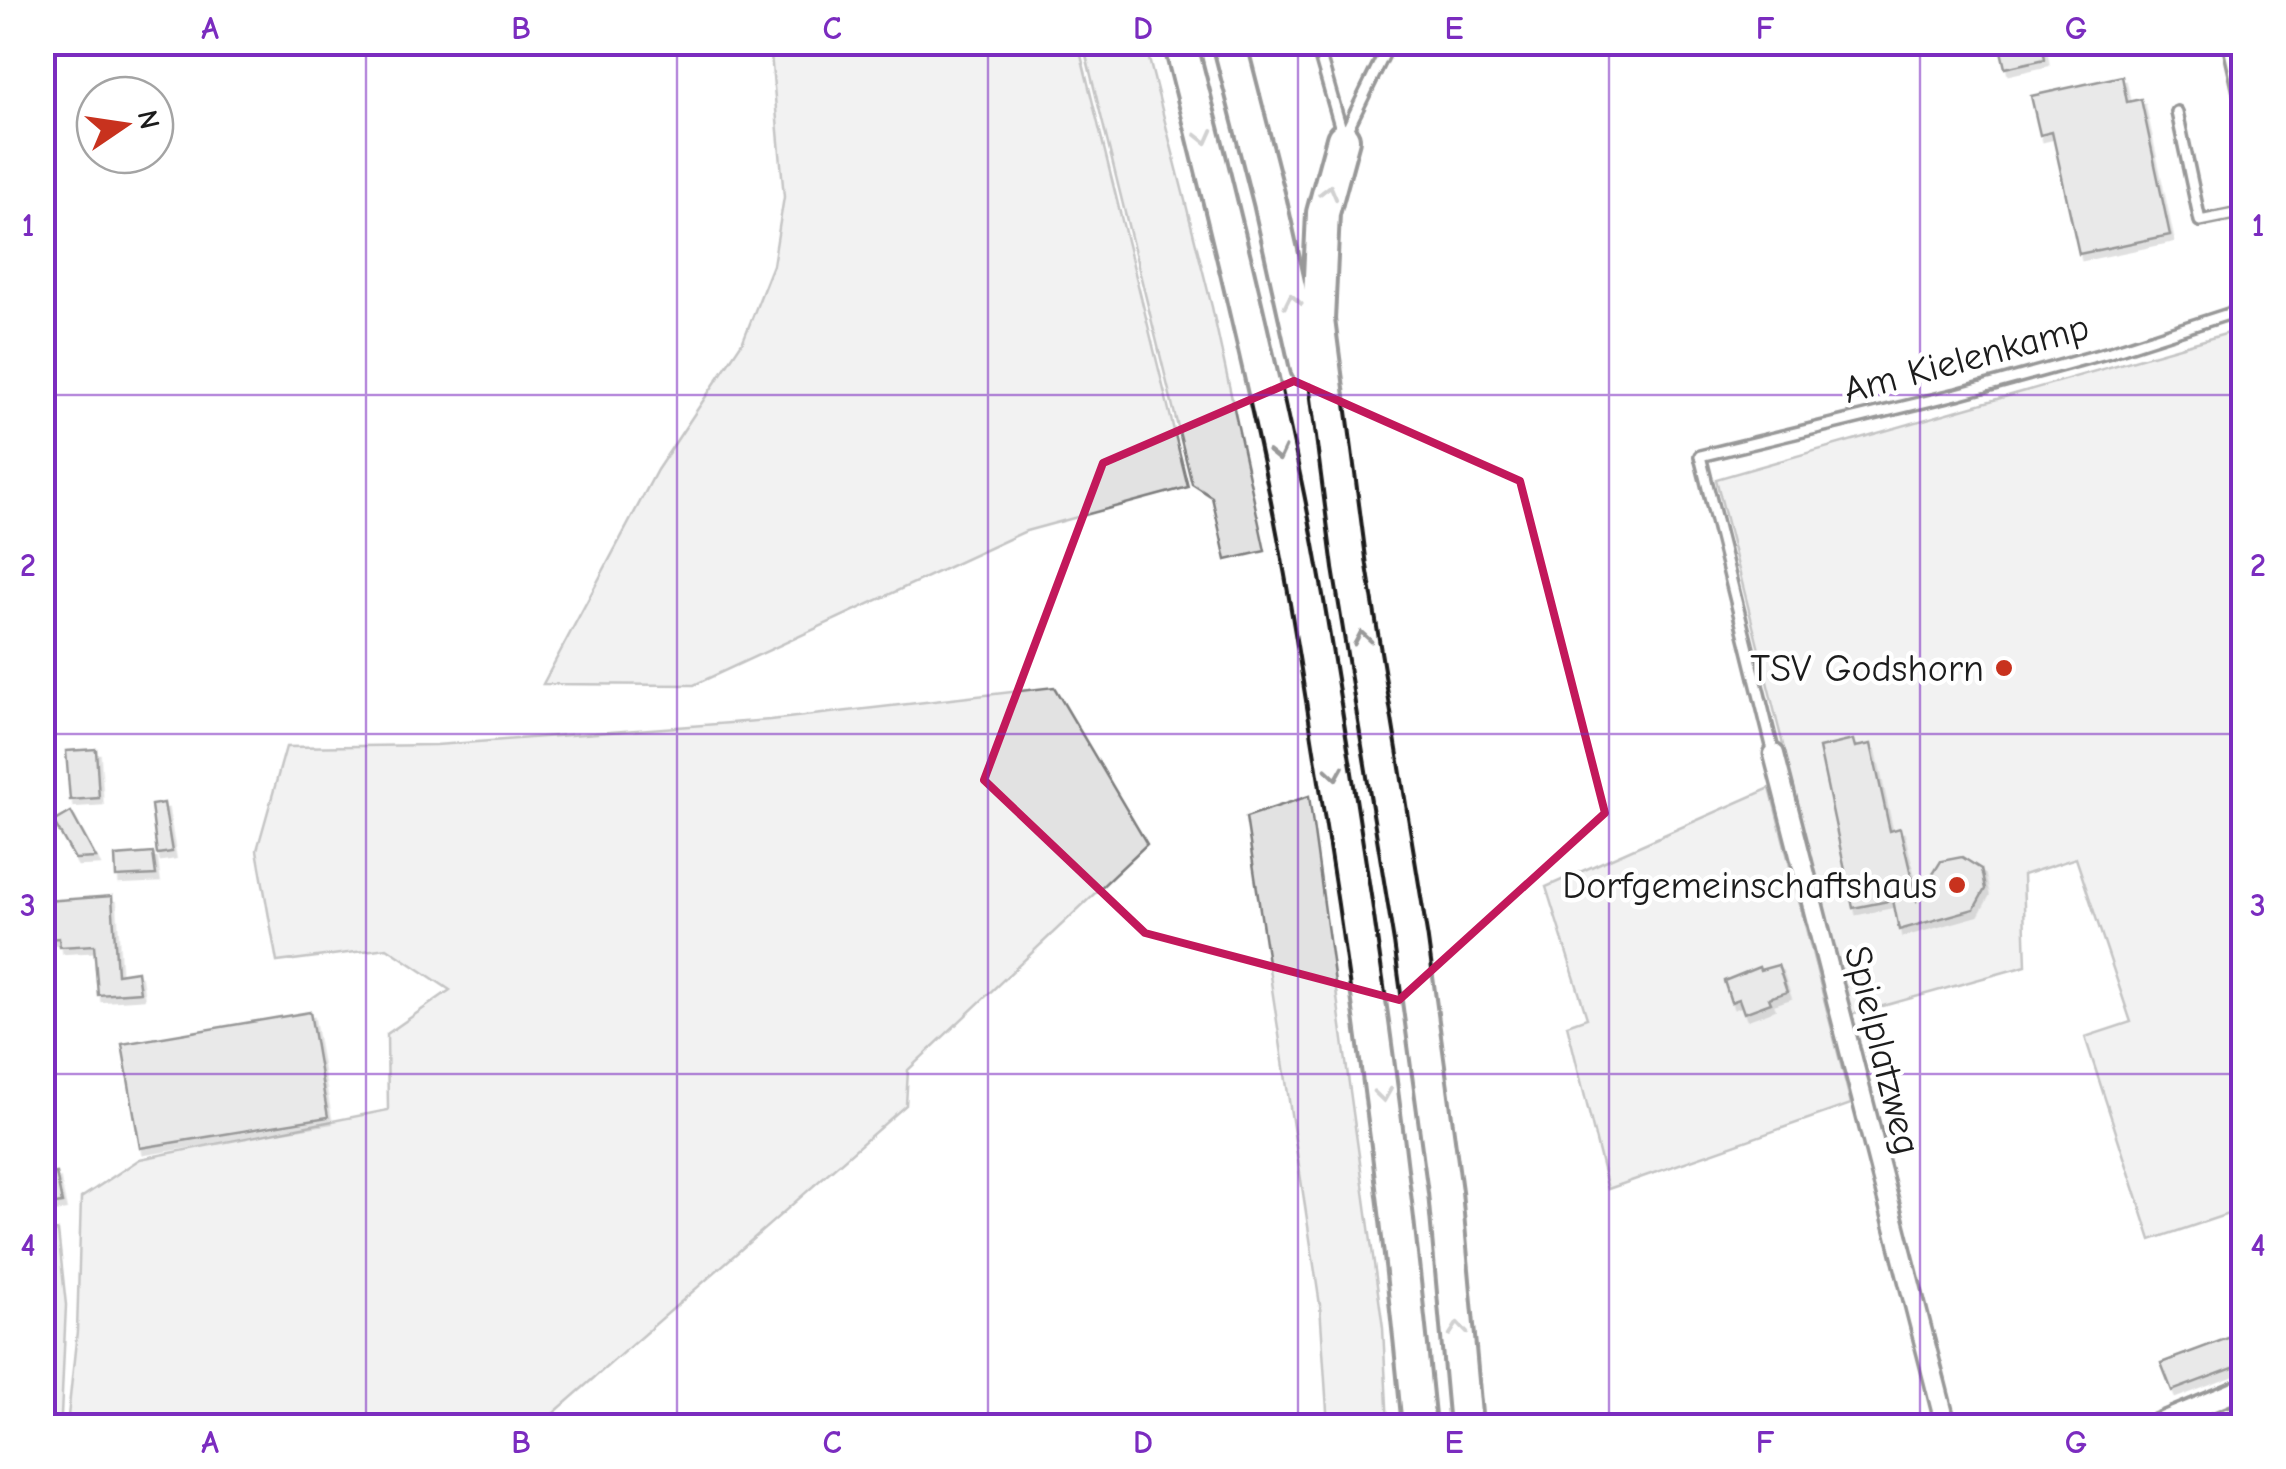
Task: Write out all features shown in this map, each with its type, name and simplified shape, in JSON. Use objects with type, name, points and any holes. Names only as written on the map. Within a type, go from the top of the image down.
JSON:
[{"type":"highway","points":[[1180,42],[1284,479],[1317,663],[1364,950],[1395,1181],[1419,1426]]},
{"type":"highway","points":[[1230,42],[1270,202],[1350,567]]},
{"type":"highway","points":[[1343,139],[1323,213],[1318,320],[1350,567],[1405,905],[1445,1192],[1466,1426]]},
{"type":"street","name":"Spielplatzweg","points":[[1774,754],[1946,1426]]},
{"type":"street","points":[[2157,1424],[2240,1389],[2244,1410]]},
{"type":"lane","points":[[1316,42],[1343,139]]},
{"type":"lane","points":[[1343,139],[1383,56],[1384,42]]},
{"type":"lane","points":[[2228,42],[2244,114]]},
{"type":"lane","points":[[2177,112],[2200,221],[2244,212]]},
{"type":"lane","name":"Am Kielenkamp","points":[[1700,456],[1957,394],[2110,352],[2244,309]]},
{"type":"lane","name":"Spielplatzweg","points":[[1700,456],[1774,754]]},
{"type":"highlighted area","points":[[1294,381],[1520,481],[1605,813],[1399,1000],[1145,933],[984,780],[1103,463]]},
{"type":"shaded area","points":[[770,43],[1078,43],[1188,487],[1026,531],[694,685],[543,684],[657,470],[743,341],[773,265],[784,197]]},
{"type":"shaded area","points":[[1083,43],[1145,43],[1212,307],[1265,551],[1226,560],[1212,497],[1192,484]]},
{"type":"shaded area","name":"TSV Godshorn","points":[[2243,329],[2243,1209],[2151,1240],[2085,1037],[2131,1022],[2076,858],[2023,875],[2026,966],[1851,1015],[1716,479]]},
{"type":"shaded area","points":[[1054,687],[1147,844],[908,1070],[906,1105],[539,1426],[67,1426],[77,1331],[81,1198],[140,1159],[388,1110],[387,1034],[450,990],[387,948],[277,962],[257,850],[286,747],[436,745],[770,720]]},
{"type":"shaded area","points":[[1770,788],[1851,1104],[1608,1189],[1567,1025],[1587,1018],[1546,887]]},
{"type":"shaded area","points":[[1309,796],[1383,1328],[1388,1426],[1328,1426],[1320,1305],[1246,817]]},
{"type":"shaded area","points":[[58,1231],[66,1305],[61,1416],[59,1426],[43,1426],[43,1233]]},
{"type":"building","points":[[1999,42],[2042,42],[2045,59],[2005,68]]},
{"type":"building","points":[[2122,76],[2127,102],[2141,99],[2170,235],[2079,254],[2052,132],[2040,135],[2031,96]]},
{"type":"building","points":[[1853,740],[1855,747],[1871,744],[1890,831],[1900,828],[1917,900],[1941,861],[1962,857],[1981,869],[1985,889],[1974,909],[1899,930],[1893,900],[1853,908],[1819,748]]},
{"type":"building","points":[[96,749],[99,798],[70,800],[66,751]]},
{"type":"building","points":[[164,803],[172,852],[157,854],[151,805]]},
{"type":"building","points":[[71,812],[96,858],[75,859],[54,822]]},
{"type":"building","points":[[153,853],[156,875],[116,877],[115,856]]},
{"type":"building","points":[[112,896],[117,974],[137,971],[140,992],[98,995],[94,945],[60,947],[59,938],[48,939],[46,901]]},
{"type":"building","points":[[1778,965],[1787,992],[1744,1013],[1739,999],[1731,1002],[1724,981],[1759,967],[1760,970]]},
{"type":"building","points":[[310,1012],[328,1117],[140,1148],[122,1044]]},
{"type":"building","points":[[56,1173],[62,1203],[42,1206],[42,1175]]},
{"type":"building","points":[[2244,1332],[2244,1364],[2172,1391],[2161,1363]]},
{"type":"place","name":"TSV Godshorn","points":[[2004,668]]},
{"type":"place","name":"Dorfgemeinschaftshaus","points":[[1957,885]]}]
